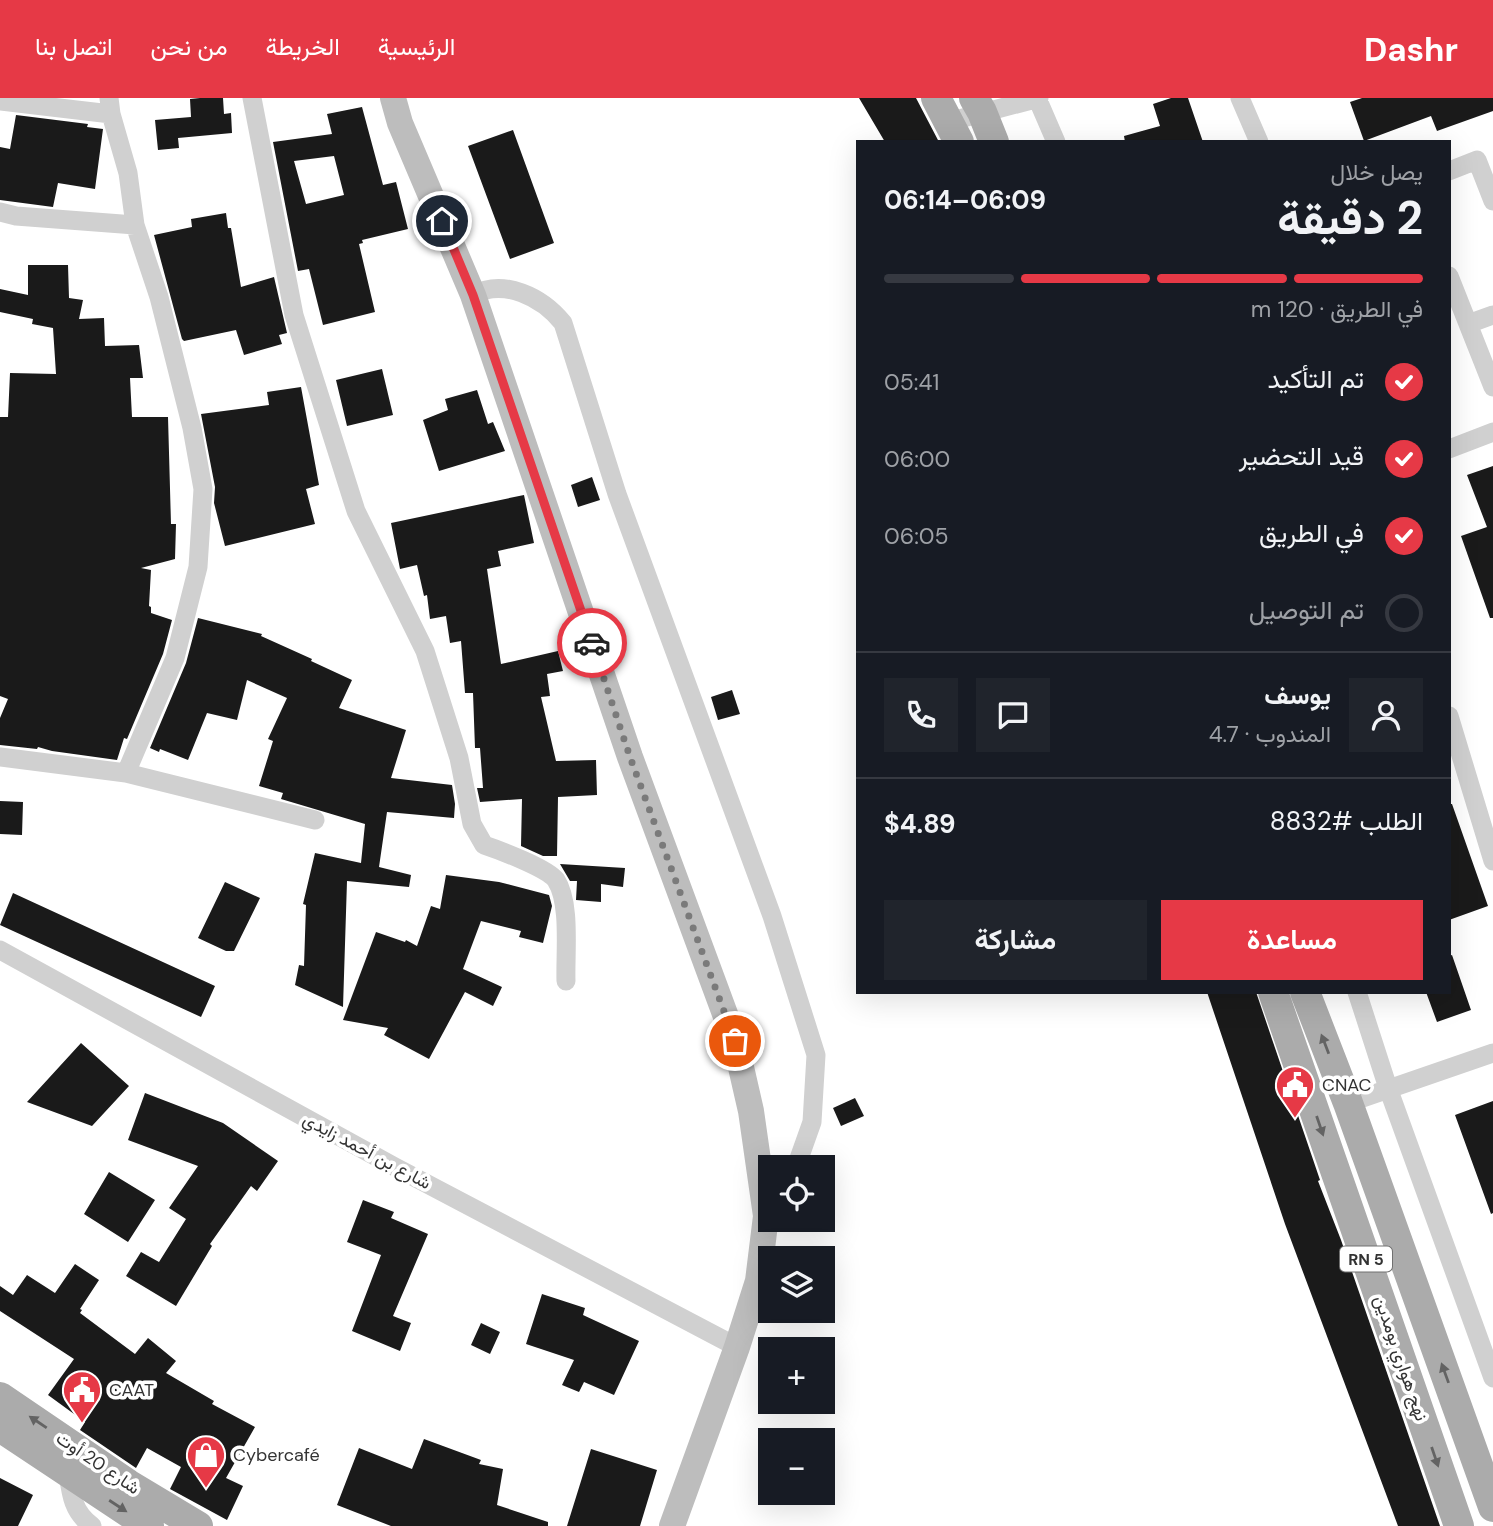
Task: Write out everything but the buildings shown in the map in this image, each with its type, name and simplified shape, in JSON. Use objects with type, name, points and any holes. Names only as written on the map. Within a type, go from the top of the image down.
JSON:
[{"type":"main road","points":[[978,105],[993,140]]},
{"type":"main road","name":"نهج هواري بومدين","points":[[1274,994],[1459,1526]]},
{"type":"main road","name":"نهج هواري بومدين","points":[[1306,994],[1486,1478],[1493,1507]]},
{"type":"main road","name":"شارع 20 أوت","points":[[0,1397],[128,1484],[198,1526]]},
{"type":"main road","name":"شارع 20 أوت","points":[[0,1427],[149,1526]]},
{"type":"street","points":[[252,98],[294,315],[356,511],[425,651],[459,758],[472,824],[484,845],[510,854],[554,877],[564,898],[566,981]]},
{"type":"street","points":[[393,98],[400,123],[473,295],[630,757],[735,1041],[758,1155]]},
{"type":"street","points":[[948,121],[978,105],[1038,98],[1055,140]]},
{"type":"street","points":[[1240,98],[1258,140]]},
{"type":"street","points":[[0,101],[110,106],[128,173],[135,225],[159,297],[192,429],[203,489],[198,566],[175,658],[126,773]]},
{"type":"street","points":[[1451,170],[1477,160],[1493,201]]},
{"type":"street","points":[[0,212],[16,216],[135,225]]},
{"type":"street","points":[[1451,281],[1493,387]]},
{"type":"street","points":[[473,295],[499,286],[519,292],[548,308],[563,323],[617,494],[772,916],[816,1055],[812,1122],[800,1155]]},
{"type":"street","points":[[1468,324],[1493,315]]},
{"type":"street","points":[[1451,448],[1493,432]]},
{"type":"street","points":[[1451,723],[1493,861]]},
{"type":"street","points":[[0,757],[126,773],[315,820]]},
{"type":"street","name":"شارع بن أحمد زايدي","points":[[0,950],[383,1160],[737,1347]]},
{"type":"street","points":[[1358,994],[1388,1088],[1493,1378]]},
{"type":"street","points":[[1348,1103],[1493,1053]]},
{"type":"street","points":[[672,1526],[758,1281],[765,1232]]},
{"type":"street","points":[[68,1473],[74,1506],[81,1518],[92,1526]]},
{"type":"way so far","points":[[592,643],[630,757],[735,1041]]},
{"type":"place","name":"CNAC","points":[[1295,1119]]},
{"type":"place","name":"CAAT","points":[[82,1424]]},
{"type":"place","name":"Cybercafé","points":[[206,1489]]},
{"type":"route","points":[[442,221],[473,295],[592,643]]}]
